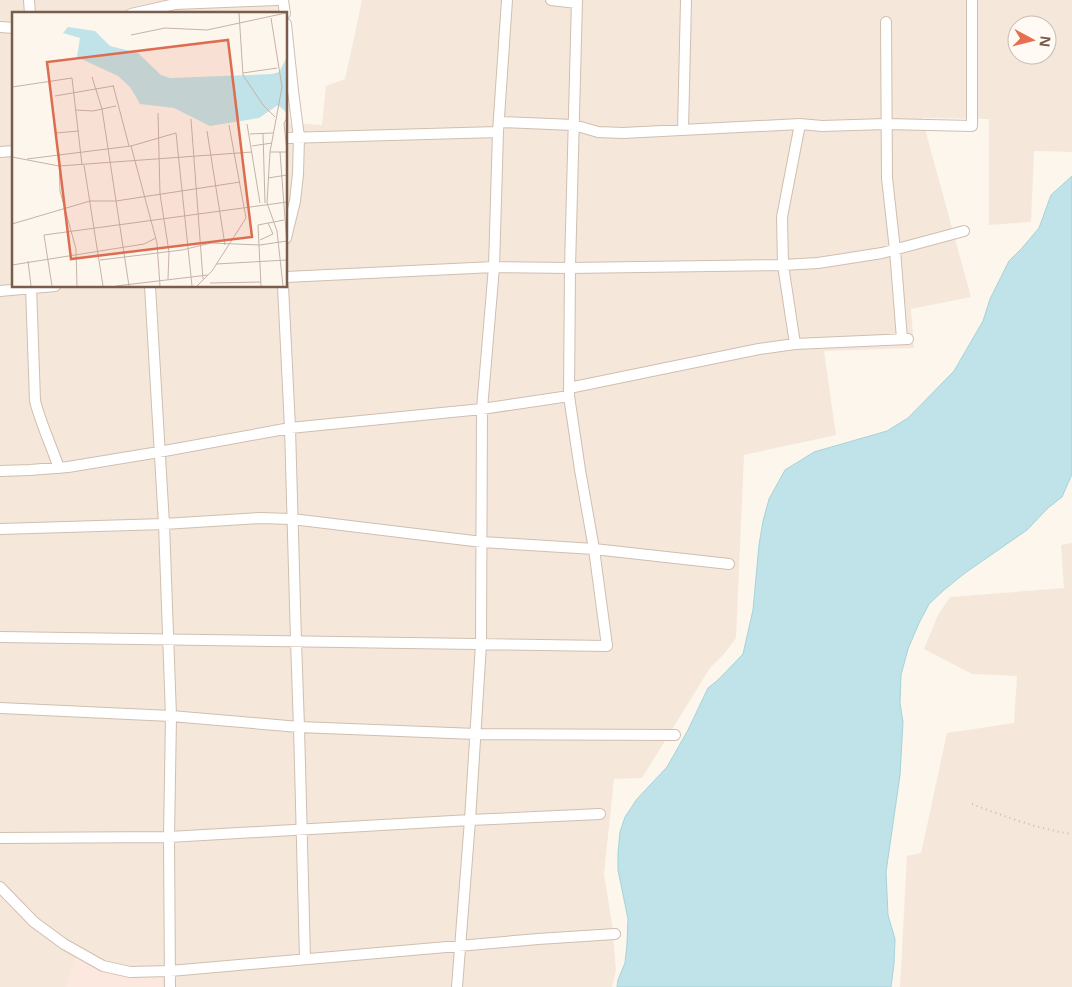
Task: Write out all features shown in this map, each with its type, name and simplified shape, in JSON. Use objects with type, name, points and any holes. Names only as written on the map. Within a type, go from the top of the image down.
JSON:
[{"type":"street","points":[[142,8],[175,4],[276,0]]},
{"type":"street","points":[[456,987],[470,820],[481,644],[482,409],[494,267],[499,127],[507,0]]},
{"type":"street","points":[[0,637],[607,646],[569,392],[570,268],[577,2],[551,0]]},
{"type":"street","points":[[288,138],[574,125],[598,132],[623,133],[800,124],[822,126],[886,124],[972,126],[972,0]]},
{"type":"street","points":[[683,130],[686,1]]},
{"type":"street","points":[[0,471],[59,468],[290,428],[482,409],[569,392],[759,349],[794,344],[905,339],[887,178],[886,22]]},
{"type":"street","points":[[288,43],[299,137],[295,201],[288,230]]},
{"type":"street","points":[[794,344],[783,265],[782,217],[800,124]]},
{"type":"street","points":[[288,277],[494,267],[570,268],[818,263],[882,254],[964,231]]},
{"type":"street","points":[[0,291],[23,288]]},
{"type":"street","points":[[31,288],[35,401],[39,417],[59,468]]},
{"type":"street","points":[[150,288],[169,639],[171,716],[169,837],[170,987]]},
{"type":"street","points":[[283,288],[290,428],[300,727],[305,959]]},
{"type":"street","points":[[0,529],[164,524],[260,518],[482,542],[594,549],[729,564]]},
{"type":"street","points":[[0,708],[171,716],[300,727],[476,734],[675,736]]},
{"type":"street","points":[[0,838],[169,837],[600,814]]},
{"type":"street","points":[[0,887],[34,922],[64,944],[103,966],[130,972],[170,971],[615,934]]},
{"type":"path","points":[[972,804],[1021,822],[1072,834]]},
{"type":"shaded area","points":[[0,0],[276,0],[279,12],[12,12],[12,288],[288,288],[288,106],[290,123],[322,125],[326,86],[345,79],[362,0],[1072,0],[1072,152],[1034,151],[1031,222],[989,225],[989,119],[922,118],[971,297],[911,309],[914,348],[824,351],[836,435],[744,455],[736,638],[725,653],[710,668],[642,778],[614,779],[604,874],[612,924],[616,970],[612,987],[0,987]]},
{"type":"shaded area","points":[[1072,543],[1072,987],[900,987],[907,856],[921,853],[947,733],[1014,723],[1017,676],[972,674],[924,649],[938,615],[950,597],[1064,588],[1061,545]]},
{"type":"shaded area","points":[[77,952],[128,978],[162,977],[162,987],[66,987]]},
{"type":"water","points":[[1072,176],[1072,474],[1062,497],[1048,508],[1027,530],[965,573],[929,604],[908,649],[901,675],[900,703],[903,722],[900,775],[886,872],[888,915],[895,939],[891,987],[617,987],[625,963],[628,919],[618,870],[620,832],[625,817],[637,799],[667,767],[688,730],[708,688],[743,654],[753,610],[763,521],[769,499],[785,470],[814,452],[887,431],[908,418],[954,371],[983,321],[990,299],[1009,261],[1039,228],[1051,195]]}]
